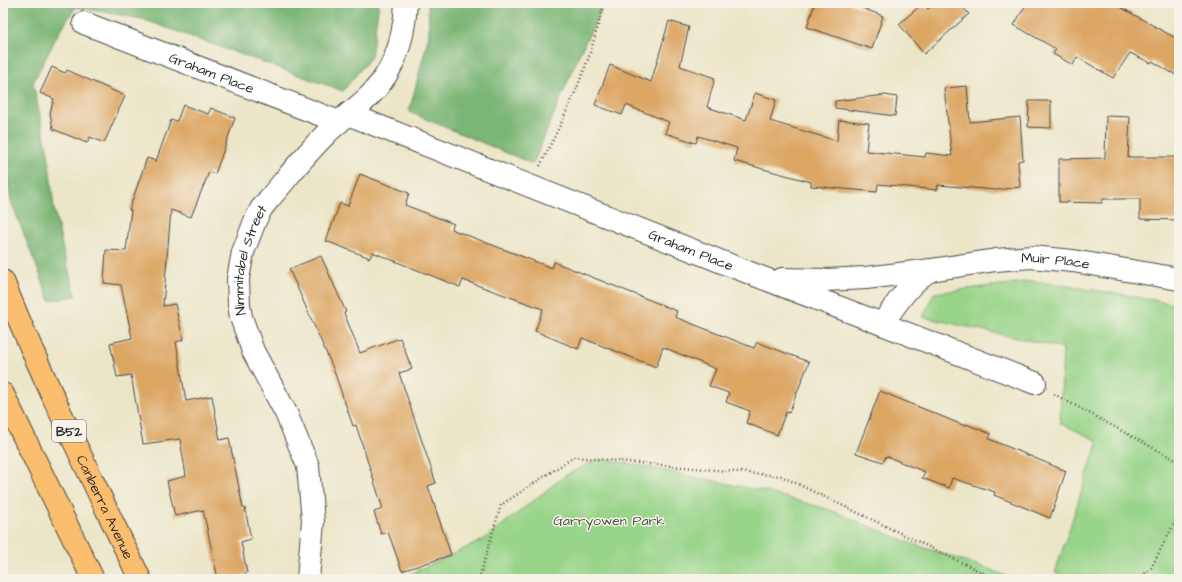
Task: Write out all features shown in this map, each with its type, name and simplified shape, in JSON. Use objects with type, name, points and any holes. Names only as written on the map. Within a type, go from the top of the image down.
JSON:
[{"type":"highway","name":"Canberra Avenue","points":[[3,281],[19,322],[69,432],[140,579]]},
{"type":"highway","points":[[3,394],[93,579]]},
{"type":"street","name":"Nimmitabel Street","points":[[308,579],[313,521],[308,466],[286,413],[253,351],[241,317],[238,299],[238,279],[243,252],[261,210],[322,138],[379,86],[390,70],[395,60],[402,33],[406,3]]},
{"type":"street","name":"Graham Place","points":[[84,23],[344,118],[1034,383]]},
{"type":"street","name":"Muir Place","points":[[755,275],[780,279],[826,280],[866,278],[996,260],[1031,257],[1073,261],[1179,279]]},
{"type":"street","name":"Muir Place","points":[[882,324],[914,282],[931,270]]},
{"type":"path","points":[[537,172],[574,96],[588,60],[605,3]]},
{"type":"path","points":[[1034,383],[1179,462]]},
{"type":"path","points":[[479,579],[502,505],[574,457],[781,476],[996,579]]},
{"type":"path","points":[[1138,579],[1151,568],[1179,514]]},
{"type":"green space","points":[[3,3],[379,3],[371,57],[343,91],[142,19],[76,7],[58,34],[33,83],[48,153],[54,208],[63,250],[76,296],[50,301],[11,201],[3,155]]},
{"type":"green space","points":[[428,3],[605,3],[579,55],[533,164],[409,112],[429,35]]},
{"type":"green space","points":[[1034,281],[1126,295],[1179,305],[1179,579],[1069,579],[1055,573],[1098,441],[1060,423],[1063,348],[923,317],[934,293]]},
{"type":"green space","name":"Garryowen Park","points":[[599,459],[633,464],[767,492],[830,510],[910,543],[992,570],[1013,579],[400,579],[483,540],[566,475]]},
{"type":"building","points":[[815,3],[849,3],[883,16],[872,49],[807,27]]},
{"type":"building","points":[[935,3],[959,3],[969,14],[924,54],[899,24],[922,4],[928,9]]},
{"type":"building","points":[[1027,3],[1113,3],[1179,40],[1179,77],[1152,61],[1151,63],[1130,53],[1113,78],[1077,57],[1073,65],[1053,54],[1056,49],[1014,25]]},
{"type":"building","points":[[669,21],[689,27],[680,66],[715,78],[707,107],[746,120],[755,93],[776,100],[770,121],[837,141],[839,120],[869,123],[866,151],[925,157],[926,153],[952,156],[944,88],[967,86],[970,122],[1020,117],[1023,160],[1018,161],[1020,187],[996,190],[938,185],[937,190],[878,184],[877,192],[811,186],[811,182],[734,161],[737,148],[698,136],[696,143],[665,133],[669,122],[626,105],[622,115],[595,105],[610,65],[651,82]]},
{"type":"building","points":[[52,67],[65,73],[67,70],[125,96],[104,143],[90,137],[87,143],[53,129],[50,113],[54,99],[40,93]]},
{"type":"building","points":[[885,95],[897,97],[895,116],[835,108],[835,101]]},
{"type":"building","points":[[1029,101],[1051,101],[1051,128],[1028,127]]},
{"type":"building","points":[[183,105],[208,114],[211,108],[235,118],[215,174],[209,172],[191,217],[171,210],[163,306],[175,304],[183,340],[176,342],[186,401],[212,396],[220,440],[229,438],[243,508],[245,508],[251,539],[241,542],[247,573],[235,579],[218,579],[203,510],[175,516],[167,481],[186,476],[180,439],[143,444],[131,375],[117,377],[110,343],[132,338],[121,285],[104,283],[106,250],[126,251],[131,210],[129,210],[147,158],[156,161],[171,120],[177,121]]},
{"type":"building","points":[[1106,116],[1130,117],[1128,157],[1179,157],[1179,220],[1140,219],[1140,199],[1103,199],[1102,203],[1059,202],[1059,159],[1105,158]]},
{"type":"building","points":[[360,174],[409,193],[405,205],[454,224],[451,229],[552,268],[554,262],[677,311],[675,317],[754,348],[757,342],[809,362],[789,413],[786,412],[777,435],[746,423],[750,411],[726,402],[729,393],[709,386],[716,369],[663,347],[656,367],[582,338],[578,349],[535,331],[543,309],[463,280],[460,287],[372,252],[370,258],[326,241],[340,203],[348,206]]},
{"type":"building","points":[[321,256],[346,312],[344,313],[360,353],[400,338],[412,369],[399,373],[436,483],[428,486],[451,555],[402,571],[388,532],[381,534],[374,512],[383,509],[356,425],[353,426],[333,368],[289,269]]},
{"type":"building","points":[[880,391],[965,426],[966,424],[991,434],[989,439],[1066,471],[1050,518],[994,495],[995,492],[952,478],[949,488],[922,478],[925,472],[886,456],[883,462],[856,453]]}]
